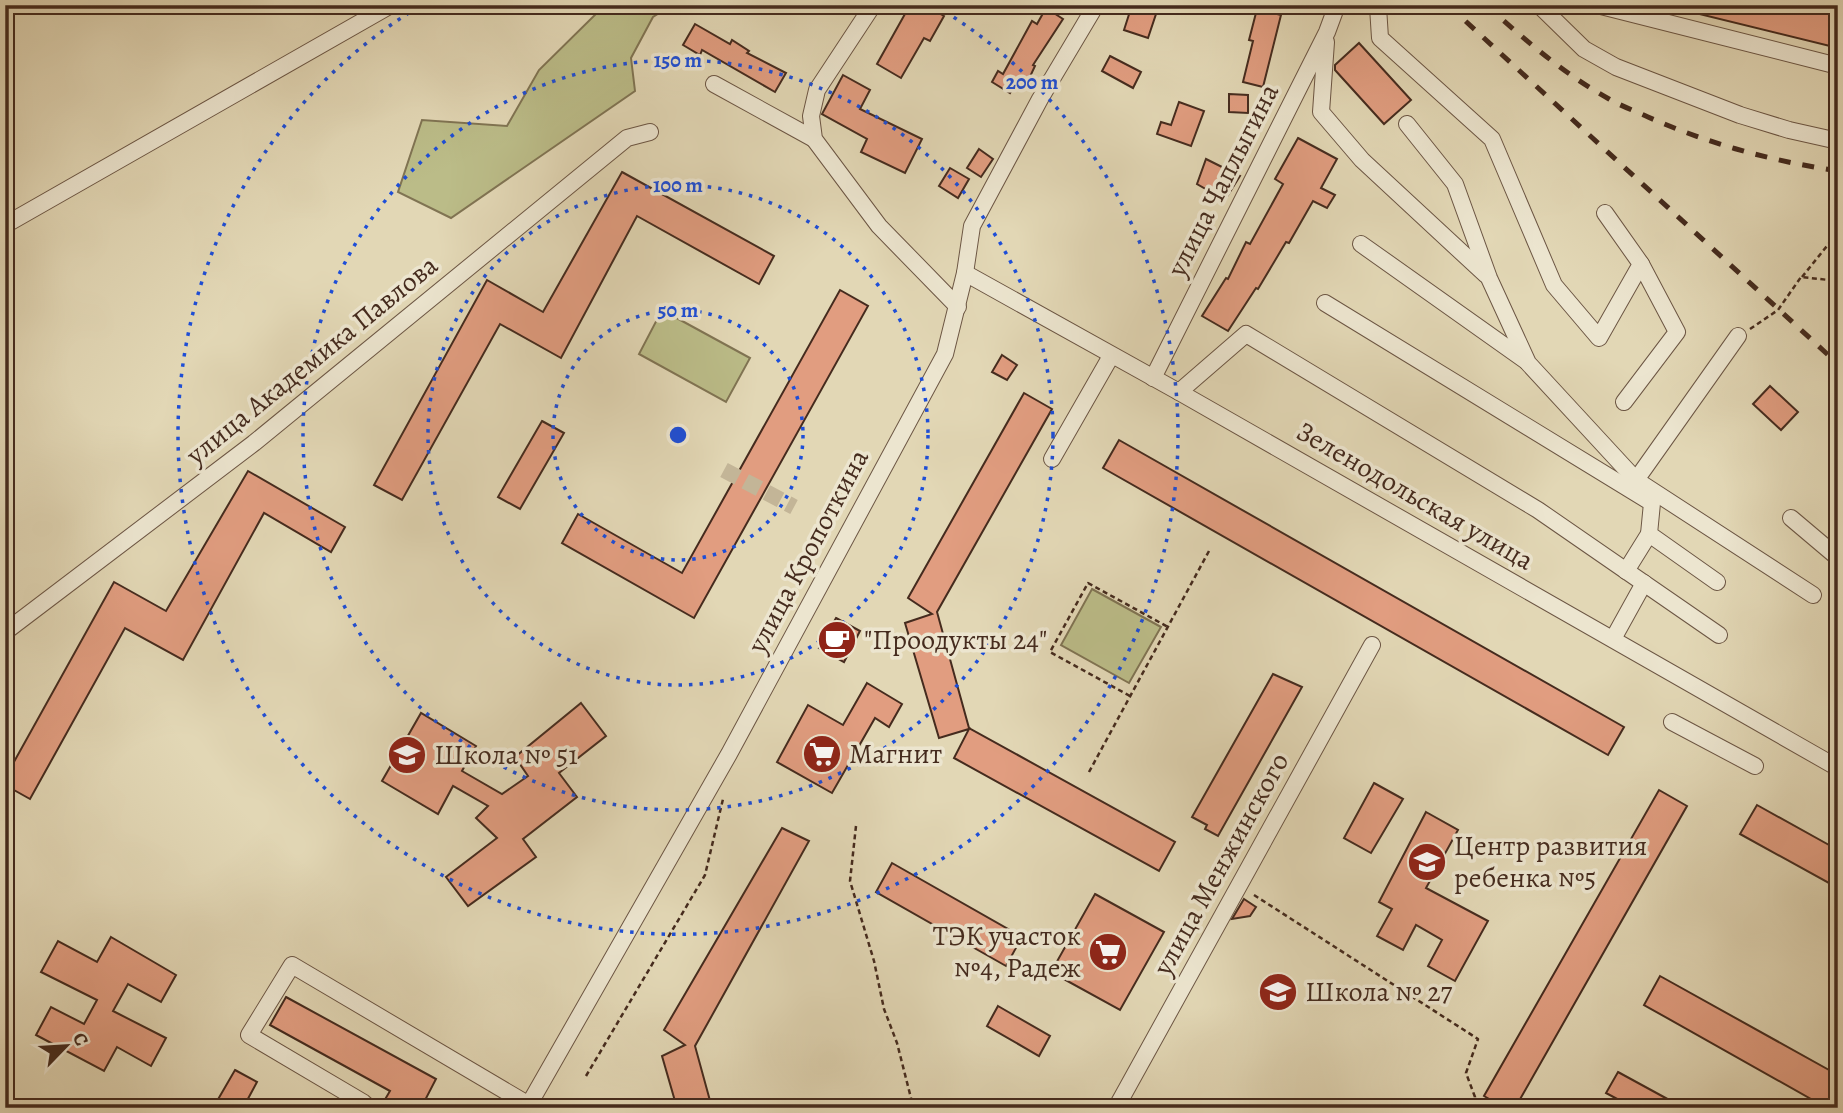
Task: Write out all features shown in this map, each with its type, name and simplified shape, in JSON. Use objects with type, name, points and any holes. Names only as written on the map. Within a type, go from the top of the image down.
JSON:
[{"type":"street","points":[[5,225],[391,5]]},
{"type":"street","points":[[814,139],[811,117],[817,90],[873,5]]},
{"type":"street","name":"улица Кропоткина","points":[[528,1106],[729,754],[945,354],[958,307],[972,226],[1040,99],[1096,5]]},
{"type":"street","name":"улица Чаплыгина","points":[[1153,378],[1337,5]]},
{"type":"street","points":[[1539,5],[1584,49],[1616,67],[1740,115],[1838,141]]},
{"type":"street","points":[[1597,5],[1838,66]]},
{"type":"street","points":[[1378,8],[1380,38],[1492,139],[1554,285],[1599,338],[1641,264]]},
{"type":"street","points":[[1326,32],[1321,111],[1362,160],[1489,278]]},
{"type":"street","points":[[714,84],[814,139],[880,226],[958,307]]},
{"type":"street","points":[[1407,124],[1455,184],[1489,278],[1528,363]]},
{"type":"street","name":"улица Академика Павлова","points":[[5,632],[254,443],[627,138],[650,132]]},
{"type":"street","points":[[1605,213],[1641,264],[1677,332],[1624,402]]},
{"type":"street","points":[[1361,244],[1528,363],[1636,480],[1813,595]]},
{"type":"street","name":"Зеленодольская улица","points":[[965,273],[1838,768]]},
{"type":"street","points":[[1325,303],[1652,503],[1649,534],[1626,571]]},
{"type":"street","points":[[1179,392],[1246,334],[1538,510],[1719,635]]},
{"type":"street","points":[[1636,480],[1738,336]]},
{"type":"street","points":[[1052,459],[1111,356]]},
{"type":"street","points":[[1791,518],[1836,556]]},
{"type":"street","points":[[1649,534],[1717,582]]},
{"type":"street","points":[[1613,639],[1644,583]]},
{"type":"street","name":"улица Менжинского","points":[[1116,1108],[1372,645]]},
{"type":"street","points":[[1672,722],[1755,766]]},
{"type":"street","points":[[361,1108],[364,1103],[249,1035],[292,965],[528,1106]]},
{"type":"path","points":[[1738,336],[1778,310],[1835,236],[1838,225]]},
{"type":"path","points":[[1802,277],[1838,281]]},
{"type":"path","points":[[1089,772],[1209,551]]},
{"type":"path","points":[[1130,696],[1050,652],[1056,641],[1088,583],[1168,627]]},
{"type":"path","points":[[586,1076],[705,875],[725,792]]},
{"type":"path","points":[[856,825],[850,881],[874,961],[884,1009],[897,1043],[912,1102],[911,1108]]},
{"type":"path","points":[[1239,886],[1281,910],[1478,1039],[1466,1073],[1475,1097],[1469,1108]]},
{"type":"green space","points":[[605,5],[672,5],[653,17],[631,58],[635,91],[451,218],[398,192],[422,120],[507,126],[539,70]]},
{"type":"green space","points":[[662,310],[750,358],[726,402],[639,354]]},
{"type":"green space","points":[[1092,589],[1161,627],[1129,683],[1061,645]]},
{"type":"building","points":[[910,5],[943,5],[939,13],[944,16],[930,41],[924,38],[901,78],[877,64]]},
{"type":"building","points":[[1132,5],[1158,8],[1148,38],[1124,30]]},
{"type":"building","points":[[1683,5],[1838,5],[1838,48],[1683,10]]},
{"type":"building","points":[[1046,8],[1063,19],[1033,65],[1035,66],[1027,83],[1018,79],[1010,93],[992,82],[998,71],[1003,74],[1032,21],[1037,24]]},
{"type":"building","points":[[1257,9],[1281,15],[1263,87],[1243,82]]},
{"type":"building","points":[[695,24],[730,44],[732,40],[749,51],[747,53],[786,73],[775,92],[702,50],[700,55],[683,45]]},
{"type":"building","points":[[1359,43],[1411,100],[1384,124],[1335,70],[1335,65]]},
{"type":"building","points":[[1110,56],[1141,72],[1133,88],[1102,71]]},
{"type":"building","points":[[843,75],[870,90],[860,109],[922,139],[905,173],[861,152],[867,139],[822,114]]},
{"type":"building","points":[[1229,94],[1248,95],[1248,113],[1229,112]]},
{"type":"building","points":[[1179,102],[1204,111],[1191,146],[1157,134],[1161,122],[1171,125]]},
{"type":"building","points":[[1298,138],[1337,159],[1321,188],[1335,195],[1327,208],[1313,201],[1289,243],[1286,242],[1258,289],[1256,288],[1228,331],[1202,316],[1226,278],[1228,279],[1246,242],[1250,244],[1283,184],[1275,179]]},
{"type":"building","points":[[979,149],[993,159],[981,177],[967,168]]},
{"type":"building","points":[[1206,159],[1240,176],[1225,200],[1197,184]]},
{"type":"building","points":[[950,168],[969,179],[958,198],[939,186]]},
{"type":"building","points":[[622,172],[774,256],[759,284],[637,216],[561,358],[500,324],[402,500],[374,485],[487,280],[543,312]]},
{"type":"building","points":[[840,290],[868,306],[694,618],[562,543],[578,514],[682,573]]},
{"type":"building","points":[[1002,355],[1017,365],[1007,380],[992,372]]},
{"type":"building","points":[[1770,386],[1798,412],[1781,430],[1753,404]]},
{"type":"building","points":[[1024,393],[1052,409],[937,612],[969,728],[1175,842],[1159,871],[954,758],[969,729],[939,738],[905,623],[932,614],[908,598]]},
{"type":"building","points":[[542,421],[564,433],[520,509],[498,497]]},
{"type":"building","points":[[1119,440],[1624,727],[1608,755],[1103,468]]},
{"type":"building","points":[[248,471],[345,527],[331,552],[264,513],[183,660],[125,628],[30,799],[5,785],[5,778],[114,582],[166,611]]},
{"type":"building","points":[[836,618],[860,631],[844,662],[819,648]]},
{"type":"building","points":[[1273,674],[1302,687],[1218,836],[1205,829],[1207,825],[1192,817]]},
{"type":"building","points":[[867,683],[902,704],[889,727],[875,718],[832,793],[777,762],[808,705],[843,725]]},
{"type":"building","points":[[581,703],[606,736],[559,773],[577,797],[523,839],[536,857],[468,906],[446,877],[497,838],[476,818],[488,806],[453,786],[438,814],[382,781],[421,713],[476,746],[462,771],[502,794],[528,776],[515,757]]},
{"type":"building","points":[[1374,783],[1403,799],[1371,853],[1344,838]]},
{"type":"building","points":[[1659,790],[1687,806],[1515,1108],[1505,1108],[1484,1096]]},
{"type":"building","points":[[1757,805],[1838,850],[1838,888],[1740,834]]},
{"type":"building","points":[[1426,812],[1458,830],[1426,888],[1488,921],[1455,981],[1428,966],[1442,940],[1416,925],[1403,950],[1377,936],[1392,909],[1379,902]]},
{"type":"building","points":[[782,828],[809,841],[695,1046],[712,1108],[677,1108],[662,1056],[685,1045],[664,1030]]},
{"type":"building","points":[[892,863],[1022,937],[1006,966],[876,892]]},
{"type":"building","name":"ТЭК участок №4, Радеж","points":[[1095,894],[1164,932],[1120,1010],[1051,972]]},
{"type":"building","points":[[1244,899],[1256,907],[1250,916],[1232,919]]},
{"type":"building","points":[[111,937],[176,975],[161,1002],[128,984],[113,1011],[166,1038],[151,1066],[117,1047],[104,1071],[36,1035],[51,1007],[84,1024],[97,1000],[41,972],[58,941],[97,962]]},
{"type":"building","points":[[1660,976],[1838,1075],[1838,1108],[1827,1108],[1644,1005]]},
{"type":"building","points":[[286,997],[436,1079],[421,1108],[380,1108],[390,1091],[270,1025]]},
{"type":"building","points":[[998,1006],[1050,1036],[1039,1056],[987,1026]]},
{"type":"building","points":[[235,1070],[257,1082],[243,1108],[213,1108]]},
{"type":"building","points":[[1618,1072],[1684,1108],[1634,1108],[1606,1093]]},
{"type":"tunnel","points":[[724,470],[794,507]]},
{"type":"railway","points":[[1448,5],[1838,364]]},
{"type":"railway","points":[[1486,5],[1560,67],[1618,104],[1671,127],[1718,143],[1765,157],[1838,171]]},
{"type":"place","name":"\"Проодукты 24\"","points":[[837,640]]},
{"type":"place","name":"Магнит","points":[[822,754]]},
{"type":"place","name":"Школа № 51","points":[[407,755]]},
{"type":"place","name":"Центр развития ребенка №5","points":[[1427,862]]},
{"type":"place","name":"ТЭК участок №4, Радеж","points":[[1108,952]]},
{"type":"place","name":"Школа № 27","points":[[1278,992]]}]
